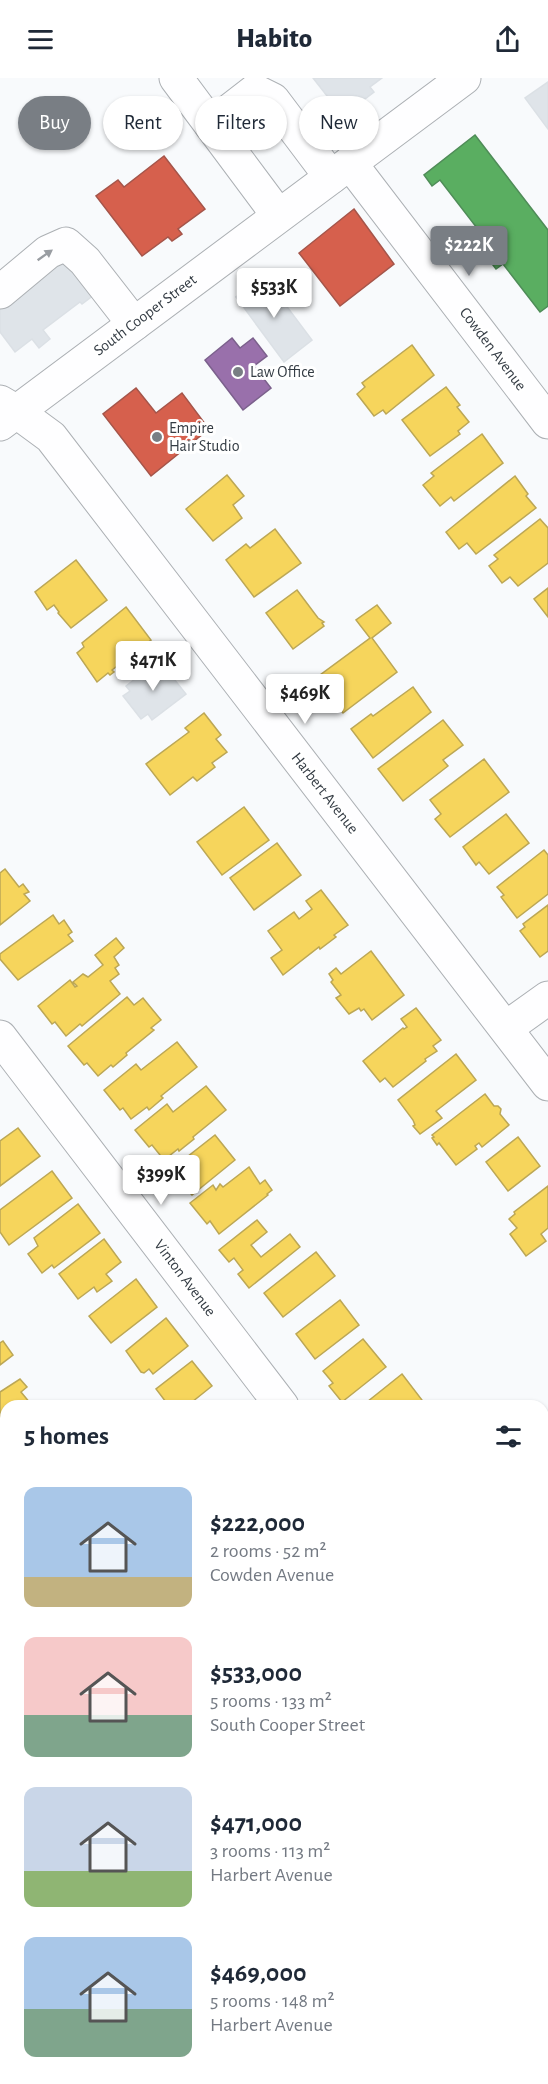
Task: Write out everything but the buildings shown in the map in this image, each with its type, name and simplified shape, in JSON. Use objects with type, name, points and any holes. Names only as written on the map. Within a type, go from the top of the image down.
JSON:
[{"type":"street","points":[[176,78],[195,104]]},
{"type":"street","name":"South Cooper Street","points":[[6,413],[134,324],[464,78]]},
{"type":"street","name":"Cowden Avenue","points":[[249,96],[255,91],[265,96]]},
{"type":"street","name":"Cowden Avenue","points":[[287,114],[341,170],[548,422]]},
{"type":"street","points":[[230,150],[278,215]]},
{"type":"street","points":[[0,292],[48,252],[66,244],[85,261],[134,324]]},
{"type":"street","name":"Harbert Avenue","points":[[6,413],[51,437],[548,1084]]},
{"type":"street","points":[[506,1028],[548,998]]},
{"type":"street","name":"Vinton Avenue","points":[[0,1037],[277,1400]]},
{"type":"place","name":"Law Office","points":[[238,372]]},
{"type":"place","name":"Empire Hair Studio","points":[[157,437]]}]
